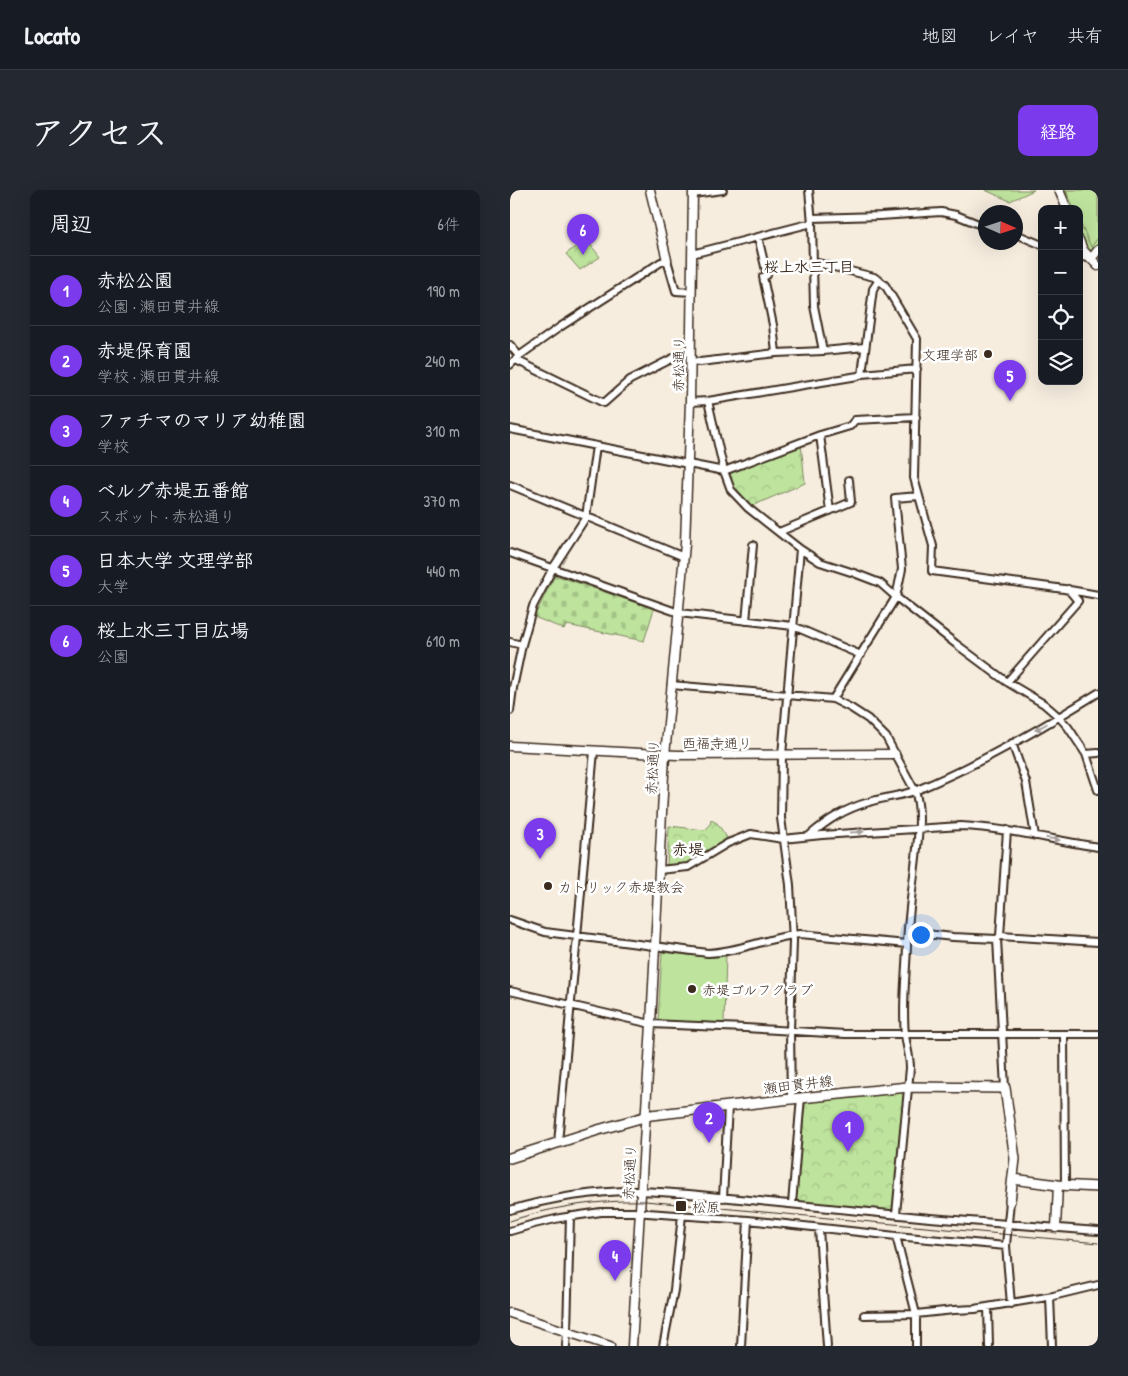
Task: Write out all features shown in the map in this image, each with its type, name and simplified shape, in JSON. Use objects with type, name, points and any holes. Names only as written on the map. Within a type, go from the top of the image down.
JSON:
[{"type":"main road","name":"瀬田貫井線","points":[[510,1158],[645,1116],[908,1086],[1005,1088]]},
{"type":"main road","points":[[1005,1088],[1014,1159],[1010,1202]]},
{"type":"main road","points":[[1013,1180],[1098,1187]]},
{"type":"street","points":[[650,190],[676,291],[692,292]]},
{"type":"street","points":[[693,192],[723,190]]},
{"type":"street","points":[[809,190],[814,262],[814,306],[823,351]]},
{"type":"street","points":[[1059,190],[1065,205]]},
{"type":"street","name":"赤松通り","points":[[632,1346],[665,754],[684,557],[689,465],[693,192]]},
{"type":"street","points":[[692,254],[812,221],[941,212],[978,223]]},
{"type":"street","points":[[758,237],[767,275],[763,277],[773,325],[776,353]]},
{"type":"street","points":[[1023,237],[1038,243]]},
{"type":"street","points":[[1083,248],[1098,266]]},
{"type":"street","points":[[1091,259],[1098,250]]},
{"type":"street","points":[[1083,257],[1091,259]]},
{"type":"street","points":[[510,365],[560,327],[667,260]]},
{"type":"street","points":[[814,262],[874,277],[879,280],[885,285],[917,338],[914,478],[933,546],[932,572],[1068,589],[1098,595]]},
{"type":"street","points":[[862,374],[873,289],[879,280]]},
{"type":"street","points":[[510,345],[518,358],[604,403],[630,380],[691,349]]},
{"type":"street","points":[[690,362],[776,353],[865,347]]},
{"type":"street","points":[[690,402],[708,401],[862,374],[917,369]]},
{"type":"street","points":[[708,401],[724,471],[731,490],[748,508],[800,549],[820,562],[880,583],[1007,682],[1044,704],[1068,727],[1086,754],[1098,790]]},
{"type":"street","points":[[510,429],[724,471],[820,435],[850,426],[855,420],[916,417]]},
{"type":"street","points":[[820,435],[830,511]]},
{"type":"street","points":[[510,711],[522,645],[533,606],[553,568],[586,517],[596,446]]},
{"type":"street","points":[[779,532],[852,502],[850,480]]},
{"type":"street","points":[[510,485],[684,557]]},
{"type":"street","points":[[833,699],[896,597],[902,569],[895,498],[919,496]]},
{"type":"street","points":[[746,621],[753,546]]},
{"type":"street","points":[[791,1098],[790,1030],[793,935],[790,885],[781,818],[782,755],[800,549]]},
{"type":"street","points":[[510,553],[679,614],[794,626],[861,655]]},
{"type":"street","points":[[1007,682],[1078,601],[1068,589]]},
{"type":"street","points":[[510,642],[522,645]]},
{"type":"street","points":[[671,685],[833,699],[868,719],[886,737],[915,791],[917,797],[918,829],[907,944],[904,1010],[905,1034],[910,1061],[896,1214]]},
{"type":"street","points":[[808,836],[838,814],[850,808],[915,791],[965,768],[1059,717],[1098,693]]},
{"type":"street","points":[[1012,743],[1026,782],[1035,836]]},
{"type":"street","name":"西福寺通り","points":[[510,746],[665,754],[895,754]]},
{"type":"street","points":[[558,1143],[594,751]]},
{"type":"street","points":[[1086,754],[1098,753]]},
{"type":"street","points":[[659,870],[688,868],[728,843],[751,834],[783,838],[961,826],[1007,830],[1098,846]]},
{"type":"street","points":[[1005,1088],[998,937],[1007,830]]},
{"type":"street","points":[[510,920],[545,932],[708,953],[718,953],[800,934],[907,944]]},
{"type":"street","points":[[908,932],[953,937],[998,937],[1098,942]]},
{"type":"street","points":[[510,991],[651,1024],[845,1034],[1098,1034]]},
{"type":"street","points":[[1056,1228],[1061,1185],[1064,1034]]},
{"type":"street","points":[[792,1204],[801,1098]]},
{"type":"street","points":[[723,1198],[728,1106]]},
{"type":"street","points":[[510,1210],[546,1200],[583,1194],[641,1191],[1098,1231]]},
{"type":"street","points":[[1010,1202],[1006,1246],[1010,1304]]},
{"type":"street","points":[[510,1231],[570,1216],[601,1212],[640,1212],[748,1220],[1006,1246]]},
{"type":"street","points":[[663,1346],[674,1290],[682,1215]]},
{"type":"street","points":[[566,1346],[570,1216]]},
{"type":"street","points":[[741,1346],[748,1220]]},
{"type":"street","points":[[820,1228],[827,1346]]},
{"type":"street","points":[[896,1236],[916,1314],[916,1346]]},
{"type":"street","points":[[864,1315],[975,1310],[1050,1297],[1098,1285]]},
{"type":"street","points":[[1050,1297],[1052,1346]]},
{"type":"street","points":[[988,1307],[989,1346]]},
{"type":"street","points":[[510,1314],[610,1346]]},
{"type":"green space","points":[[985,190],[1034,190],[1010,201]]},
{"type":"green space","points":[[1064,190],[1098,190],[1098,244],[1090,255],[1083,238],[1083,205],[1070,205]]},
{"type":"green space","points":[[1066,190],[1098,190],[1098,238],[1091,247],[1083,229],[1083,205],[1072,205]]},
{"type":"green space","points":[[586,239],[600,257],[580,270],[566,254]]},
{"type":"green space","points":[[801,444],[805,483],[752,506],[734,488],[726,472]]},
{"type":"green space","points":[[555,575],[654,609],[644,641],[567,625],[564,629],[534,617]]},
{"type":"green space","points":[[711,820],[717,823],[728,839],[686,864],[667,866],[669,826],[705,830],[710,825]]},
{"type":"green space","name":"赤堤ゴルフクラブ","points":[[662,952],[707,957],[726,955],[724,1023],[658,1021]]},
{"type":"green space","points":[[900,1089],[904,1093],[894,1209],[891,1211],[797,1201],[795,1199],[802,1105],[806,1101]]},
{"type":"tram line","points":[[510,1221],[543,1211],[577,1205],[645,1201],[1098,1243]]},
{"type":"place","name":"桜上水三丁目広場","points":[[583,255]]},
{"type":"place","name":"文理学部","points":[[988,354]]},
{"type":"place","name":"日本大学 文理学部","points":[[1010,401]]},
{"type":"place","name":"ファチマのマリア幼稚園","points":[[540,859]]},
{"type":"place","name":"カトリック赤堤教会","points":[[548,886]]},
{"type":"place","name":"赤堤ゴルフクラブ","points":[[692,989]]},
{"type":"place","name":"赤堤保育園","points":[[709,1143]]},
{"type":"place","name":"赤松公園","points":[[848,1152]]},
{"type":"place","name":"松原","points":[[681,1206]]},
{"type":"place","name":"ベルグ赤堤五番館","points":[[615,1281]]},
{"type":"district","name":"桜上水三丁目","points":[[809,266]]},
{"type":"district","name":"赤堤","points":[[688,849]]}]
